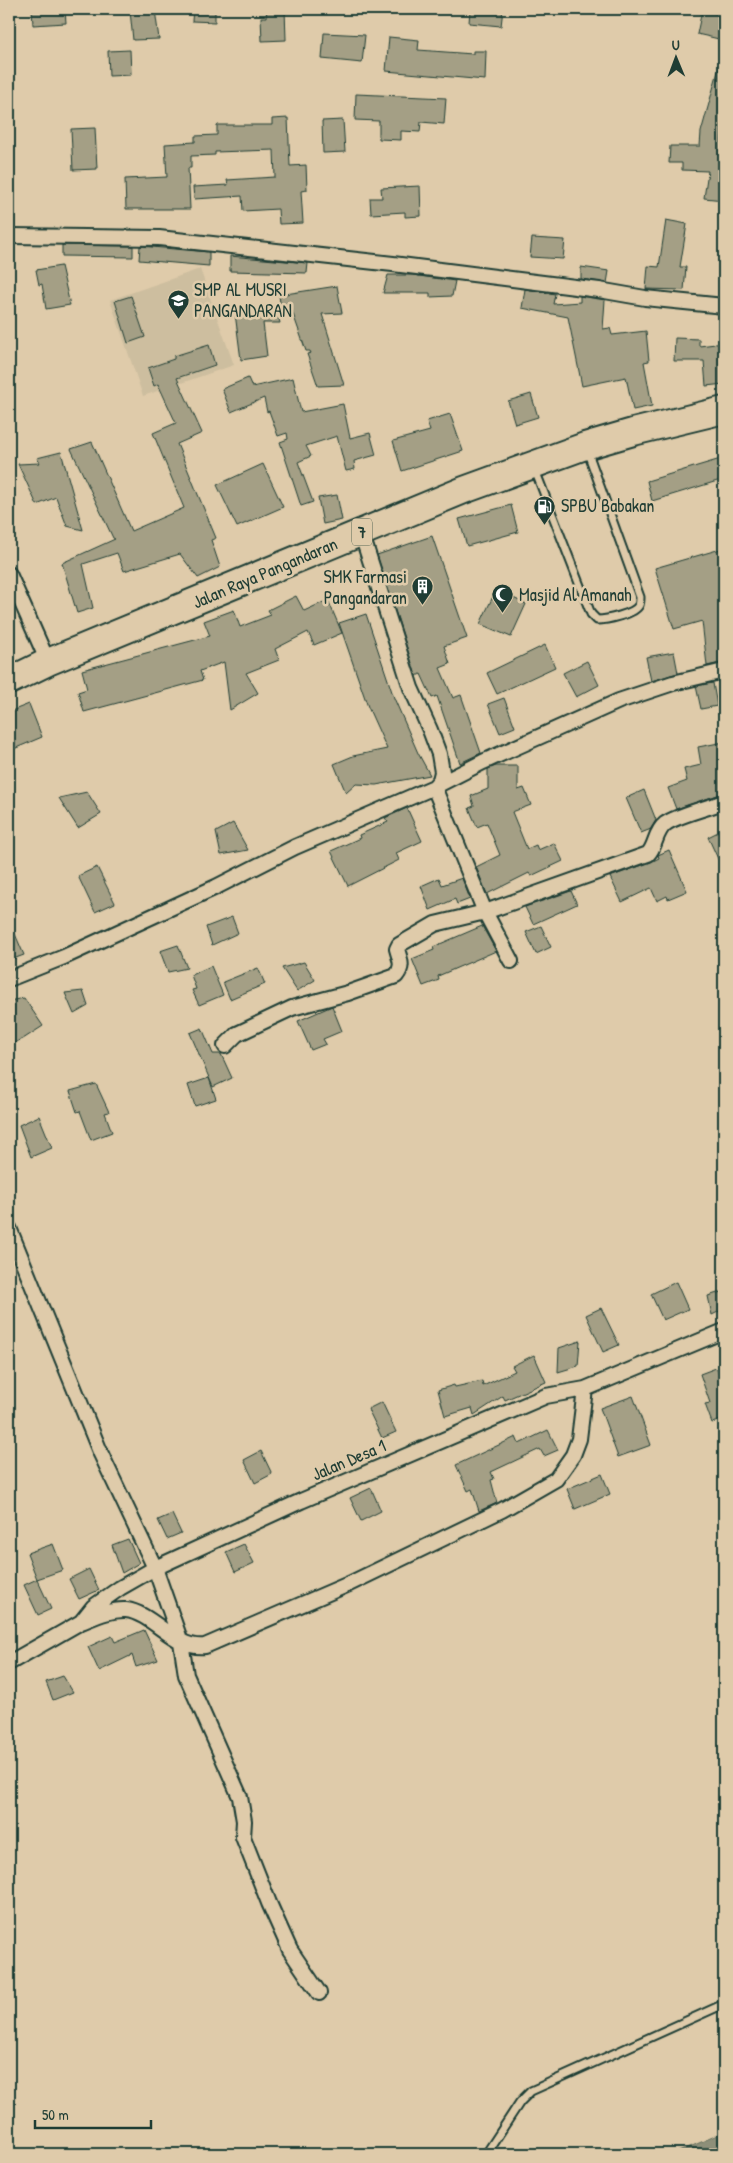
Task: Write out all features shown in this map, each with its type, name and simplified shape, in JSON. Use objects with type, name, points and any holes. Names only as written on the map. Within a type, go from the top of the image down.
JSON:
[{"type":"highway","name":"Jalan Raya Pangandaran","points":[[9,681],[48,662],[464,490],[585,446],[633,432],[724,410]]},
{"type":"street","points":[[11,236],[168,239],[383,262],[599,290],[645,298],[724,306]]},
{"type":"street","points":[[361,532],[411,688],[439,754],[442,772],[440,780],[434,787]]},
{"type":"street","points":[[9,574],[48,662]]},
{"type":"street","points":[[9,979],[64,957],[216,887],[345,824],[434,787],[483,762],[619,701],[673,682],[724,671]]},
{"type":"street","points":[[434,787],[485,912],[511,961]]},
{"type":"street","points":[[225,1046],[237,1034],[292,1008],[348,993],[396,976],[402,964],[397,949],[404,941],[435,924],[485,912],[648,854],[654,848],[657,835],[665,824],[724,802]]},
{"type":"street","points":[[9,1228],[101,1454],[155,1568],[181,1642],[186,1675],[240,1797],[244,1821],[244,1837],[252,1861],[290,1950],[319,1992]]},
{"type":"street","name":"Jalan Desa 1","points":[[9,1664],[80,1622],[93,1607],[120,1588],[155,1568],[301,1501],[546,1396],[585,1389],[724,1331]]},
{"type":"street","points":[[80,1622],[125,1610],[134,1612],[181,1642],[199,1647],[349,1584],[502,1510],[556,1479],[573,1455],[579,1439],[585,1389]]},
{"type":"lane","points":[[533,465],[591,614],[597,620],[605,620],[634,611],[639,606],[640,597],[585,446]]},
{"type":"lane","points":[[486,2154],[520,2102],[531,2091],[724,2004]]},
{"type":"shaded area","name":"SMP AL MUSRI PANGANDARAN","points":[[200,269],[234,365],[143,396],[110,300]],"holes":[[[131,296],[144,337],[128,342],[115,301]],[[209,345],[215,366],[181,377],[174,357]],[[172,360],[177,378],[153,386],[148,368]]]},
{"type":"shaded area","points":[[724,2132],[724,2154],[674,2154]]},
{"type":"building","points":[[32,9],[65,9],[66,23],[33,25]]},
{"type":"building","points":[[193,9],[215,9],[215,22],[192,21]]},
{"type":"building","points":[[267,9],[285,9],[286,40],[262,41],[261,17],[266,17]]},
{"type":"building","points":[[470,9],[503,9],[501,26],[469,23]]},
{"type":"building","points":[[155,10],[159,39],[133,40],[130,11]]},
{"type":"building","points":[[702,10],[724,15],[719,39],[697,34]]},
{"type":"building","points":[[324,33],[365,35],[362,63],[322,59]]},
{"type":"building","points":[[389,37],[419,40],[418,50],[473,54],[473,51],[486,51],[485,80],[386,71]]},
{"type":"building","points":[[130,50],[131,75],[109,76],[108,51]]},
{"type":"building","points":[[720,64],[724,64],[724,122],[722,122],[720,177],[724,177],[724,200],[704,198],[708,171],[682,170],[682,163],[669,163],[670,146],[700,146],[701,132]]},
{"type":"building","points":[[356,94],[446,98],[444,124],[421,122],[420,132],[401,131],[401,140],[379,139],[379,121],[355,120]]},
{"type":"building","points":[[288,118],[290,166],[306,165],[307,190],[301,191],[303,223],[279,224],[278,209],[243,211],[242,196],[194,199],[193,187],[228,185],[227,180],[275,177],[274,150],[215,152],[215,155],[191,156],[191,168],[188,168],[190,209],[126,209],[125,179],[167,177],[165,144],[195,142],[195,136],[217,135],[217,125],[272,125],[272,119]]},
{"type":"building","points":[[343,120],[345,152],[323,153],[322,121]]},
{"type":"building","points":[[95,128],[97,169],[73,170],[71,129]]},
{"type":"building","points":[[420,186],[421,216],[405,217],[405,212],[371,214],[370,198],[382,198],[381,188]]},
{"type":"building","points":[[666,220],[687,224],[680,267],[686,267],[684,290],[646,289],[648,266],[659,267]]},
{"type":"building","points":[[532,238],[565,240],[563,259],[530,257]]},
{"type":"building","points":[[62,245],[133,246],[133,257],[62,256]]},
{"type":"building","points":[[140,246],[209,252],[209,266],[139,260]]},
{"type":"building","points":[[230,256],[308,263],[307,273],[230,271]]},
{"type":"building","points":[[61,266],[70,305],[46,309],[42,284],[39,285],[36,270]]},
{"type":"building","points":[[581,267],[609,271],[607,283],[581,279]]},
{"type":"building","points":[[388,275],[412,275],[455,281],[452,296],[430,297],[430,293],[383,293]]},
{"type":"building","points":[[337,286],[342,313],[322,314],[344,385],[318,386],[307,354],[311,353],[306,351],[291,308],[281,311],[279,295]]},
{"type":"building","points":[[525,289],[555,294],[553,304],[580,302],[580,296],[605,300],[603,329],[610,328],[612,335],[646,331],[649,361],[644,362],[652,406],[633,410],[626,377],[582,386],[568,317],[522,308]]},
{"type":"building","points":[[131,296],[145,337],[128,343],[115,301]]},
{"type":"building","points":[[276,308],[280,323],[263,323],[267,356],[241,360],[235,313]]},
{"type":"building","points":[[675,338],[699,339],[699,346],[724,343],[724,384],[706,386],[704,361],[674,361]]},
{"type":"building","points":[[209,345],[215,365],[177,378],[202,433],[177,444],[216,538],[211,540],[220,567],[198,578],[180,554],[124,571],[117,553],[83,564],[93,608],[77,613],[62,563],[115,539],[71,449],[92,442],[131,531],[184,508],[153,433],[176,423],[158,384],[154,386],[148,368],[174,359],[174,356]]},
{"type":"building","points":[[248,378],[252,387],[293,378],[301,412],[343,404],[350,438],[370,433],[376,455],[354,461],[355,469],[346,471],[337,436],[306,446],[311,456],[298,462],[313,502],[301,506],[280,442],[288,439],[287,433],[278,436],[269,411],[267,412],[264,398],[231,412],[222,389]]},
{"type":"building","points":[[531,394],[538,417],[515,424],[508,401]]},
{"type":"building","points":[[450,414],[463,451],[402,471],[393,441],[430,431],[427,421]]},
{"type":"building","points":[[61,452],[83,530],[67,526],[56,497],[37,505],[18,464],[40,463],[37,458]]},
{"type":"building","points":[[724,458],[724,479],[652,501],[647,481]]},
{"type":"building","points":[[263,464],[283,507],[237,527],[217,485]]},
{"type":"building","points":[[337,495],[342,520],[323,524],[318,498]]},
{"type":"building","points":[[511,505],[518,532],[467,546],[459,519]]},
{"type":"building","name":"SMK Farmasi Pangandaran","points":[[432,536],[467,638],[444,646],[450,664],[440,668],[453,698],[461,695],[481,753],[460,763],[437,696],[432,698],[421,674],[416,676],[377,555]]},
{"type":"building","points":[[724,548],[724,662],[707,666],[702,621],[674,629],[655,568]]},
{"type":"building","name":"Masjid Al Amanah","points":[[496,590],[526,604],[511,637],[480,624]]},
{"type":"building","points":[[296,596],[304,611],[328,600],[342,633],[314,645],[308,632],[275,649],[279,660],[246,673],[258,693],[230,710],[224,662],[200,671],[203,680],[84,712],[78,692],[87,689],[82,670],[210,636],[204,621],[234,610],[240,627],[271,615],[268,610]]},
{"type":"building","points":[[366,614],[394,698],[418,753],[430,775],[376,785],[356,784],[346,793],[334,764],[353,756],[387,749],[368,707],[339,623]]},
{"type":"building","points":[[545,645],[555,667],[497,694],[487,673]]},
{"type":"building","points":[[674,652],[678,673],[651,681],[646,657]]},
{"type":"building","points":[[587,661],[599,685],[576,697],[563,673]]},
{"type":"building","points":[[713,683],[717,706],[701,709],[696,686]]},
{"type":"building","points":[[504,698],[515,727],[500,733],[488,704]]},
{"type":"building","points":[[29,704],[42,737],[9,751],[9,712]]},
{"type":"building","points":[[724,742],[724,793],[676,809],[668,788],[687,781],[684,769],[701,765],[698,747]]},
{"type":"building","points":[[496,766],[518,766],[518,790],[524,788],[531,805],[512,812],[527,849],[536,845],[538,850],[554,843],[563,861],[531,876],[529,873],[487,894],[476,867],[500,855],[487,823],[477,827],[469,808],[474,806],[471,796],[488,789],[488,769]]},
{"type":"building","points":[[644,790],[656,820],[651,829],[641,833],[626,798]]},
{"type":"building","points":[[87,792],[101,814],[78,828],[59,798]]},
{"type":"building","points":[[407,808],[422,841],[396,853],[399,860],[348,886],[331,851],[360,838],[359,835],[388,822],[385,818]]},
{"type":"building","points":[[233,823],[248,850],[221,855],[216,832]]},
{"type":"building","points":[[720,831],[724,841],[724,872],[708,837]]},
{"type":"building","points":[[669,850],[687,891],[668,899],[667,896],[657,901],[651,888],[622,902],[610,877],[651,862],[659,858],[658,855]]},
{"type":"building","points":[[97,867],[115,903],[95,912],[78,876]]},
{"type":"building","points":[[439,878],[442,885],[462,878],[470,899],[457,904],[455,899],[430,910],[421,886]]},
{"type":"building","points":[[571,891],[577,904],[533,924],[525,907]]},
{"type":"building","points":[[232,917],[238,933],[212,945],[206,927]]},
{"type":"building","points":[[9,920],[24,955],[13,959],[9,950]]},
{"type":"building","points":[[482,926],[496,951],[438,976],[439,980],[423,986],[412,959],[434,950],[433,947]]},
{"type":"building","points":[[541,926],[551,947],[536,954],[526,932]]},
{"type":"building","points":[[178,945],[187,968],[168,972],[160,951]]},
{"type":"building","points":[[304,962],[315,980],[297,991],[282,968]]},
{"type":"building","points":[[211,966],[223,995],[199,1005],[192,990],[196,989],[191,975]]},
{"type":"building","points":[[258,968],[265,984],[230,999],[223,982]]},
{"type":"building","points":[[83,991],[88,1006],[74,1014],[65,993]]},
{"type":"building","points":[[24,998],[43,1026],[23,1039],[9,1045],[9,1001]]},
{"type":"building","points":[[332,1006],[342,1031],[323,1039],[326,1044],[311,1050],[298,1021]]},
{"type":"building","points":[[202,1028],[213,1054],[221,1054],[232,1078],[213,1087],[190,1033]]},
{"type":"building","points":[[209,1078],[216,1099],[195,1106],[188,1085]]},
{"type":"building","points":[[96,1084],[109,1112],[105,1113],[112,1132],[91,1140],[80,1111],[77,1112],[70,1091]]},
{"type":"building","points":[[39,1116],[52,1148],[31,1157],[19,1125]]},
{"type":"building","points":[[676,1282],[688,1309],[663,1320],[651,1294]]},
{"type":"building","points":[[724,1291],[724,1309],[712,1315],[708,1296]]},
{"type":"building","points":[[601,1308],[619,1345],[603,1352],[586,1315]]},
{"type":"building","points":[[580,1341],[578,1366],[558,1372],[559,1348]]},
{"type":"building","points":[[534,1355],[546,1382],[505,1400],[503,1396],[474,1415],[472,1408],[445,1416],[438,1390],[454,1385],[455,1387],[482,1381],[483,1386],[515,1371],[512,1366]]},
{"type":"building","points":[[716,1368],[721,1378],[724,1377],[724,1419],[712,1423],[705,1404],[710,1403],[700,1374]]},
{"type":"building","points":[[633,1396],[651,1445],[618,1457],[600,1408]]},
{"type":"building","points":[[382,1402],[396,1432],[382,1438],[368,1409]]},
{"type":"building","points":[[548,1430],[558,1450],[544,1456],[540,1449],[491,1472],[494,1479],[491,1480],[497,1503],[479,1511],[472,1489],[468,1491],[456,1465],[516,1437],[519,1444]]},
{"type":"building","points":[[261,1451],[272,1474],[255,1483],[244,1460]]},
{"type":"building","points":[[602,1474],[610,1494],[575,1509],[567,1489]]},
{"type":"building","points":[[371,1488],[381,1511],[361,1521],[350,1498]]},
{"type":"building","points":[[172,1514],[181,1533],[167,1539],[158,1520]]},
{"type":"building","points":[[128,1539],[139,1563],[122,1573],[112,1545]]},
{"type":"building","points":[[53,1544],[63,1570],[37,1579],[27,1553]]},
{"type":"building","points":[[244,1544],[254,1563],[235,1572],[226,1552]]},
{"type":"building","points":[[89,1569],[99,1590],[79,1599],[69,1579]]},
{"type":"building","points":[[37,1579],[51,1609],[38,1615],[24,1585]]},
{"type":"building","points":[[144,1630],[158,1660],[136,1667],[132,1655],[99,1671],[88,1647],[112,1636],[115,1642]]},
{"type":"building","points":[[63,1676],[73,1692],[53,1700],[46,1682]]},
{"type":"place","name":"SMP AL MUSRI PANGANDARAN","points":[[178,319]]},
{"type":"place","name":"SPBU Babakan","points":[[545,525]]},
{"type":"place","name":"SMK Farmasi Pangandaran","points":[[423,606]]},
{"type":"place","name":"Masjid Al Amanah","points":[[503,614]]}]
